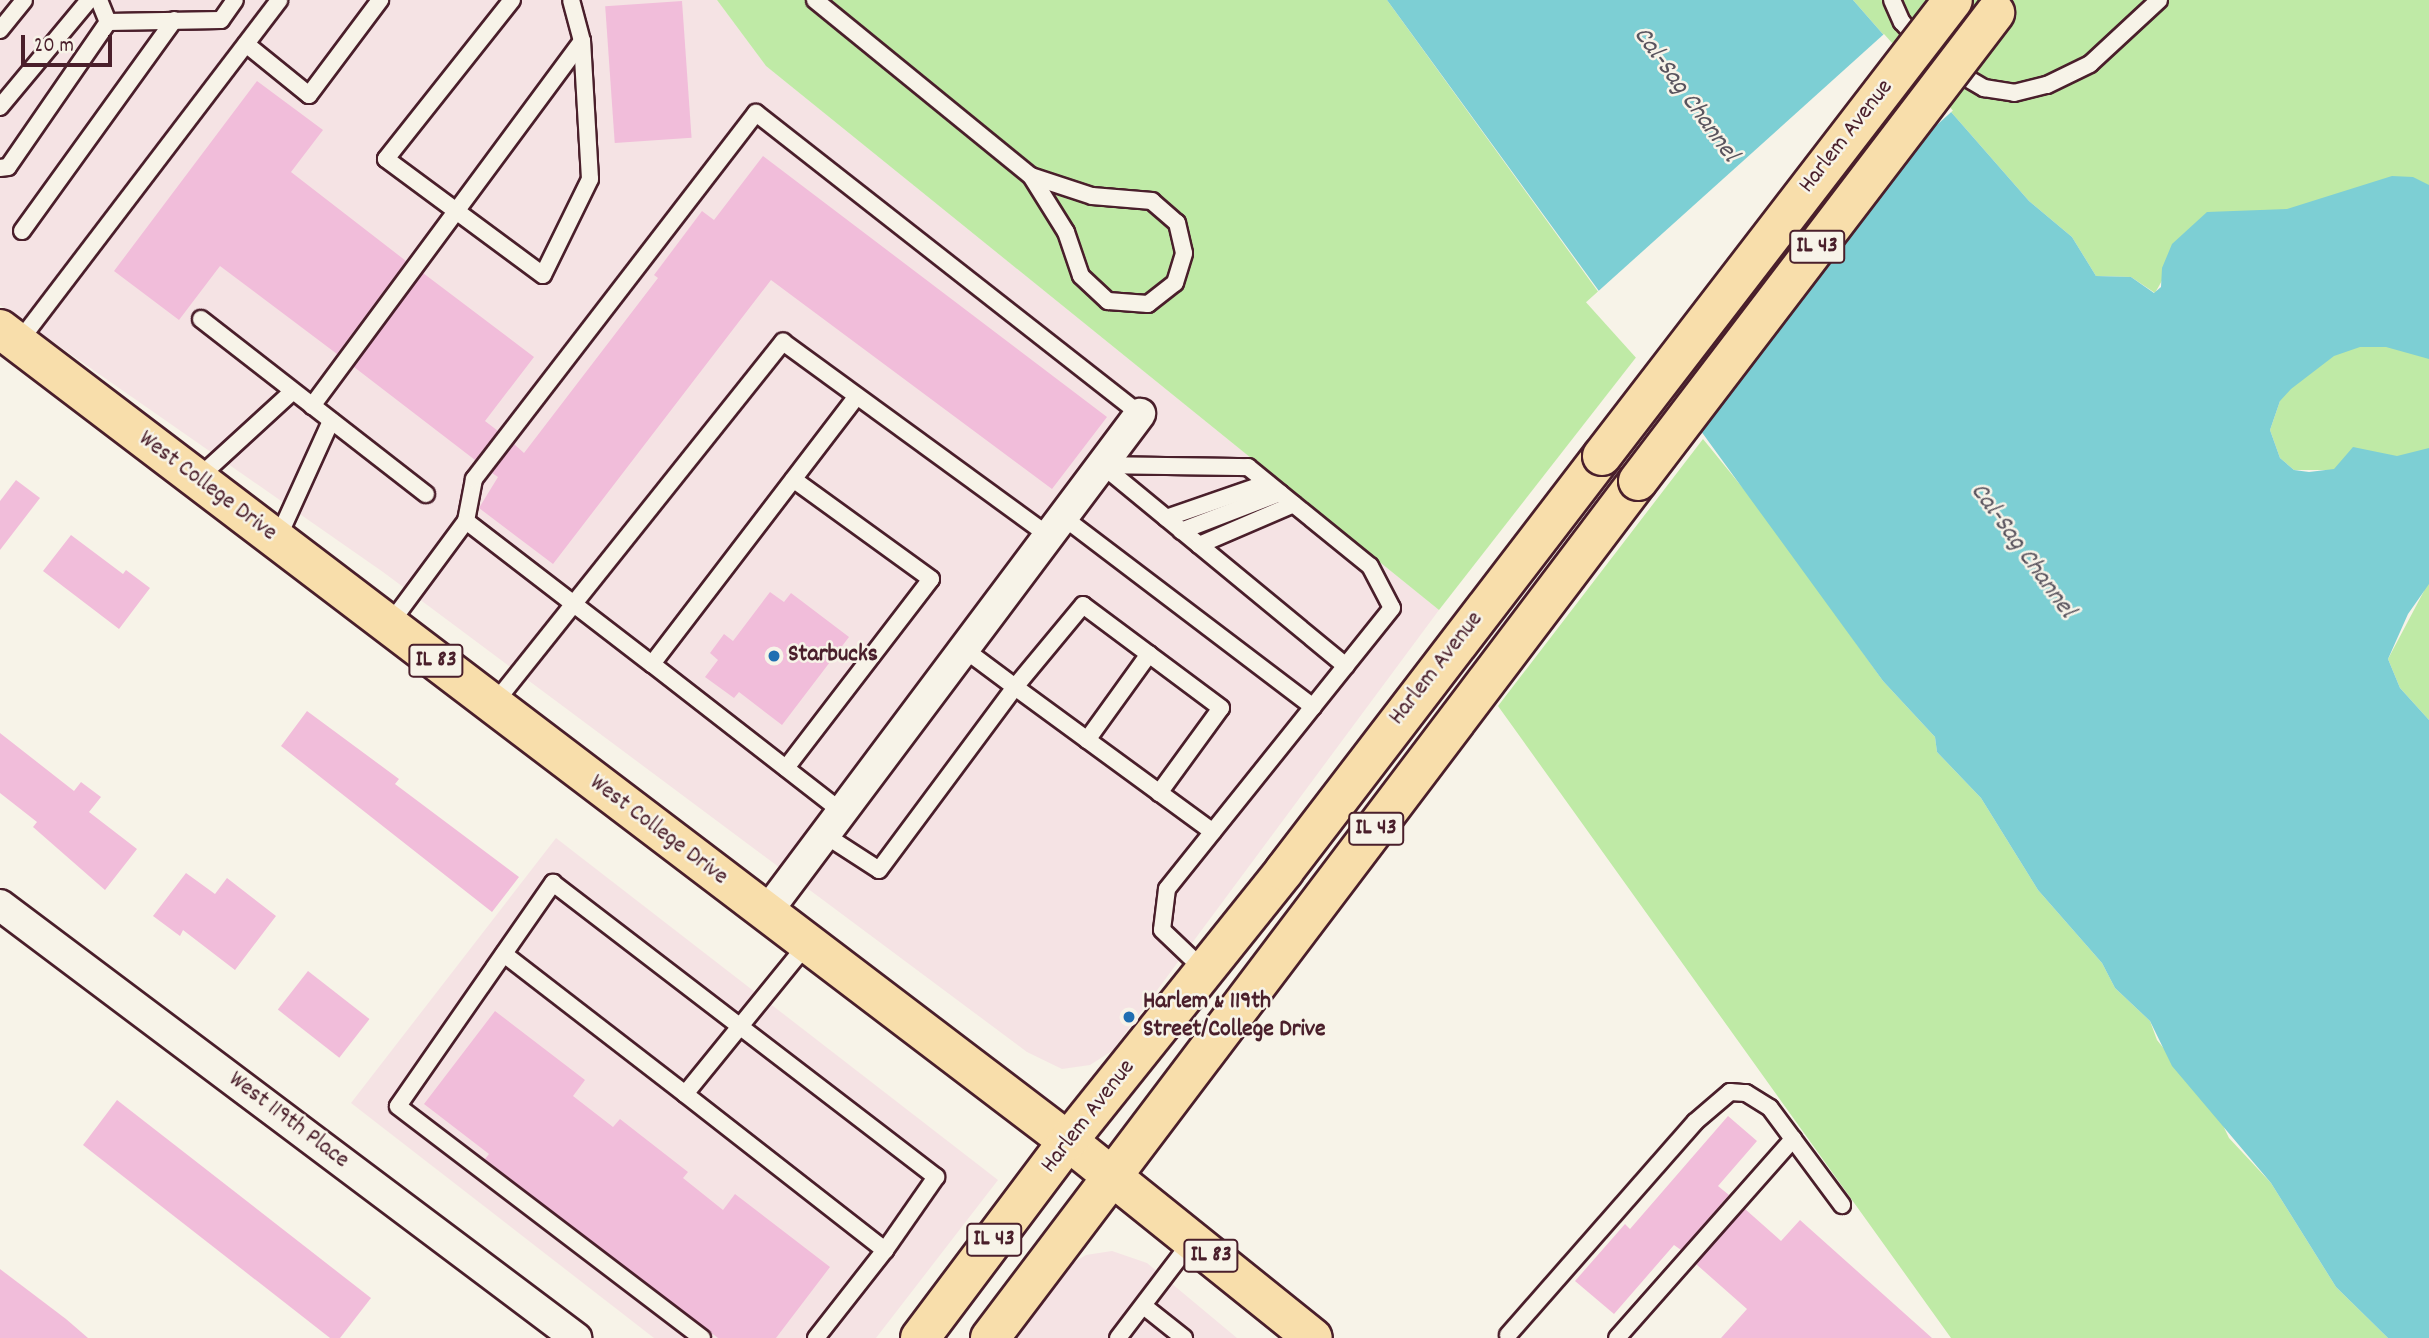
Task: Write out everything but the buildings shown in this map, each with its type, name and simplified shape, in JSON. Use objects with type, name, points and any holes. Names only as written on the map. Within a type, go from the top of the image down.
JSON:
[{"type":"main road","name":"Harlem Avenue","points":[[920,1338],[1068,1141],[1204,970],[1953,0]]},
{"type":"main road","name":"Harlem Avenue","points":[[990,1338],[2000,6]]},
{"type":"main road","name":"West College Drive","points":[[9,336],[1068,1141],[1313,1338]]},
{"type":"street","points":[[766,913],[1140,414]]},
{"type":"street","name":"West 119th Place","points":[[0,905],[576,1338]]},
{"type":"lane","points":[[0,30],[24,0]]},
{"type":"lane","points":[[0,107],[89,0]]},
{"type":"lane","points":[[99,0],[108,22]]},
{"type":"lane","points":[[108,22],[221,20],[235,0]]},
{"type":"lane","points":[[9,336],[279,0]]},
{"type":"lane","points":[[246,44],[309,95],[380,0]]},
{"type":"lane","points":[[512,0],[386,159],[543,275],[590,180],[582,41],[571,0]]},
{"type":"lane","points":[[815,0],[1031,176],[1066,232],[1081,276],[1108,301],[1148,304],[1175,283],[1184,253],[1177,223],[1152,201],[1091,196],[1031,176]]},
{"type":"lane","points":[[1892,0],[1902,22],[1936,60],[1984,89],[2014,93],[2047,85],[2090,64],[2159,0]]},
{"type":"lane","points":[[22,231],[174,20]]},
{"type":"lane","points":[[0,168],[8,167],[108,22]]},
{"type":"lane","points":[[312,406],[582,41]]},
{"type":"lane","points":[[389,625],[466,521],[474,479],[756,113],[1140,414]]},
{"type":"lane","points":[[201,319],[426,494]]},
{"type":"lane","points":[[493,705],[783,342],[857,397],[1056,527],[1313,707]]},
{"type":"lane","points":[[197,480],[292,392]]},
{"type":"lane","points":[[652,664],[857,397]]},
{"type":"lane","points":[[276,540],[331,421]]},
{"type":"lane","points":[[1102,465],[1248,467],[1370,566],[1392,608],[1167,889],[1162,930],[1204,970]]},
{"type":"lane","points":[[1102,465],[1346,666]]},
{"type":"lane","points":[[786,768],[931,579],[793,479]]},
{"type":"lane","points":[[1166,518],[1273,488]]},
{"type":"lane","points":[[1181,531],[1273,488]]},
{"type":"lane","points":[[1199,545],[1294,504]]},
{"type":"lane","points":[[466,521],[786,768],[879,870],[1015,687],[1083,605],[1221,708],[1159,793]]},
{"type":"lane","points":[[964,649],[1213,832]]},
{"type":"lane","points":[[1087,740],[1149,654]]},
{"type":"lane","points":[[702,1338],[398,1106],[553,883],[739,1029],[936,1177],[885,1250],[816,1338]]},
{"type":"lane","points":[[685,1094],[807,944]]},
{"type":"lane","points":[[504,954],[885,1250]]},
{"type":"lane","points":[[1508,1337],[1720,1097],[1730,1092],[1759,1099],[1793,1139],[1842,1205]]},
{"type":"lane","points":[[1617,1338],[1793,1139]]},
{"type":"lane","points":[[1118,1338],[1145,1307],[1192,1241]]},
{"type":"lane","points":[[1145,1307],[1184,1338]]},
{"type":"shaded area","points":[[0,0],[717,0],[766,66],[1439,610],[1112,1051],[1090,1065],[1062,1069],[1027,1052],[383,572],[0,305]]},
{"type":"shaded area","points":[[556,838],[998,1180],[876,1338],[654,1338],[351,1103]]},
{"type":"shaded area","points":[[1112,1251],[1147,1263],[1237,1338],[1010,1338],[1063,1269],[1086,1255]]},
{"type":"green space","points":[[717,0],[1387,0],[1641,351],[1439,610],[766,66]]},
{"type":"green space","points":[[1853,0],[2429,0],[2429,720],[2400,688],[2388,659],[2424,591],[2335,470],[2294,470],[2280,458],[2270,430],[2280,401],[2164,277],[2155,293],[2131,277],[2096,276],[2072,237],[2029,201]]},
{"type":"green space","points":[[1703,439],[1764,514],[1883,681],[1935,737],[1937,752],[1981,798],[2038,890],[2102,963],[2115,988],[2150,1021],[2157,1040],[2219,1117],[2229,1138],[2271,1183],[2336,1287],[2388,1338],[1951,1338],[1498,706]]},
{"type":"water","name":"Cal-Sag Channel","points":[[1387,0],[1853,0],[2029,201],[2072,237],[2096,276],[2131,277],[2154,293],[2161,287],[2162,268],[2172,244],[2207,212],[2287,209],[2392,176],[2413,177],[2429,185],[2429,359],[2386,347],[2360,347],[2334,356],[2291,389],[2280,401],[2270,430],[2280,458],[2294,470],[2309,472],[2334,469],[2353,447],[2397,456],[2429,448],[2429,584],[2408,614],[2388,659],[2400,688],[2429,720],[2429,1338],[2388,1338],[2336,1287],[2271,1183],[2172,1066],[2150,1021],[2115,988],[2102,963],[2038,890],[1981,798],[1937,752],[1935,737],[1883,681]]},
{"type":"pier","points":[[1884,34],[1953,111],[1655,379],[1586,302]]},
{"type":"place","name":"Starbucks","points":[[774,656]]},
{"type":"place","name":"Harlem & 119th Street/College Drive","points":[[1129,1017]]}]
